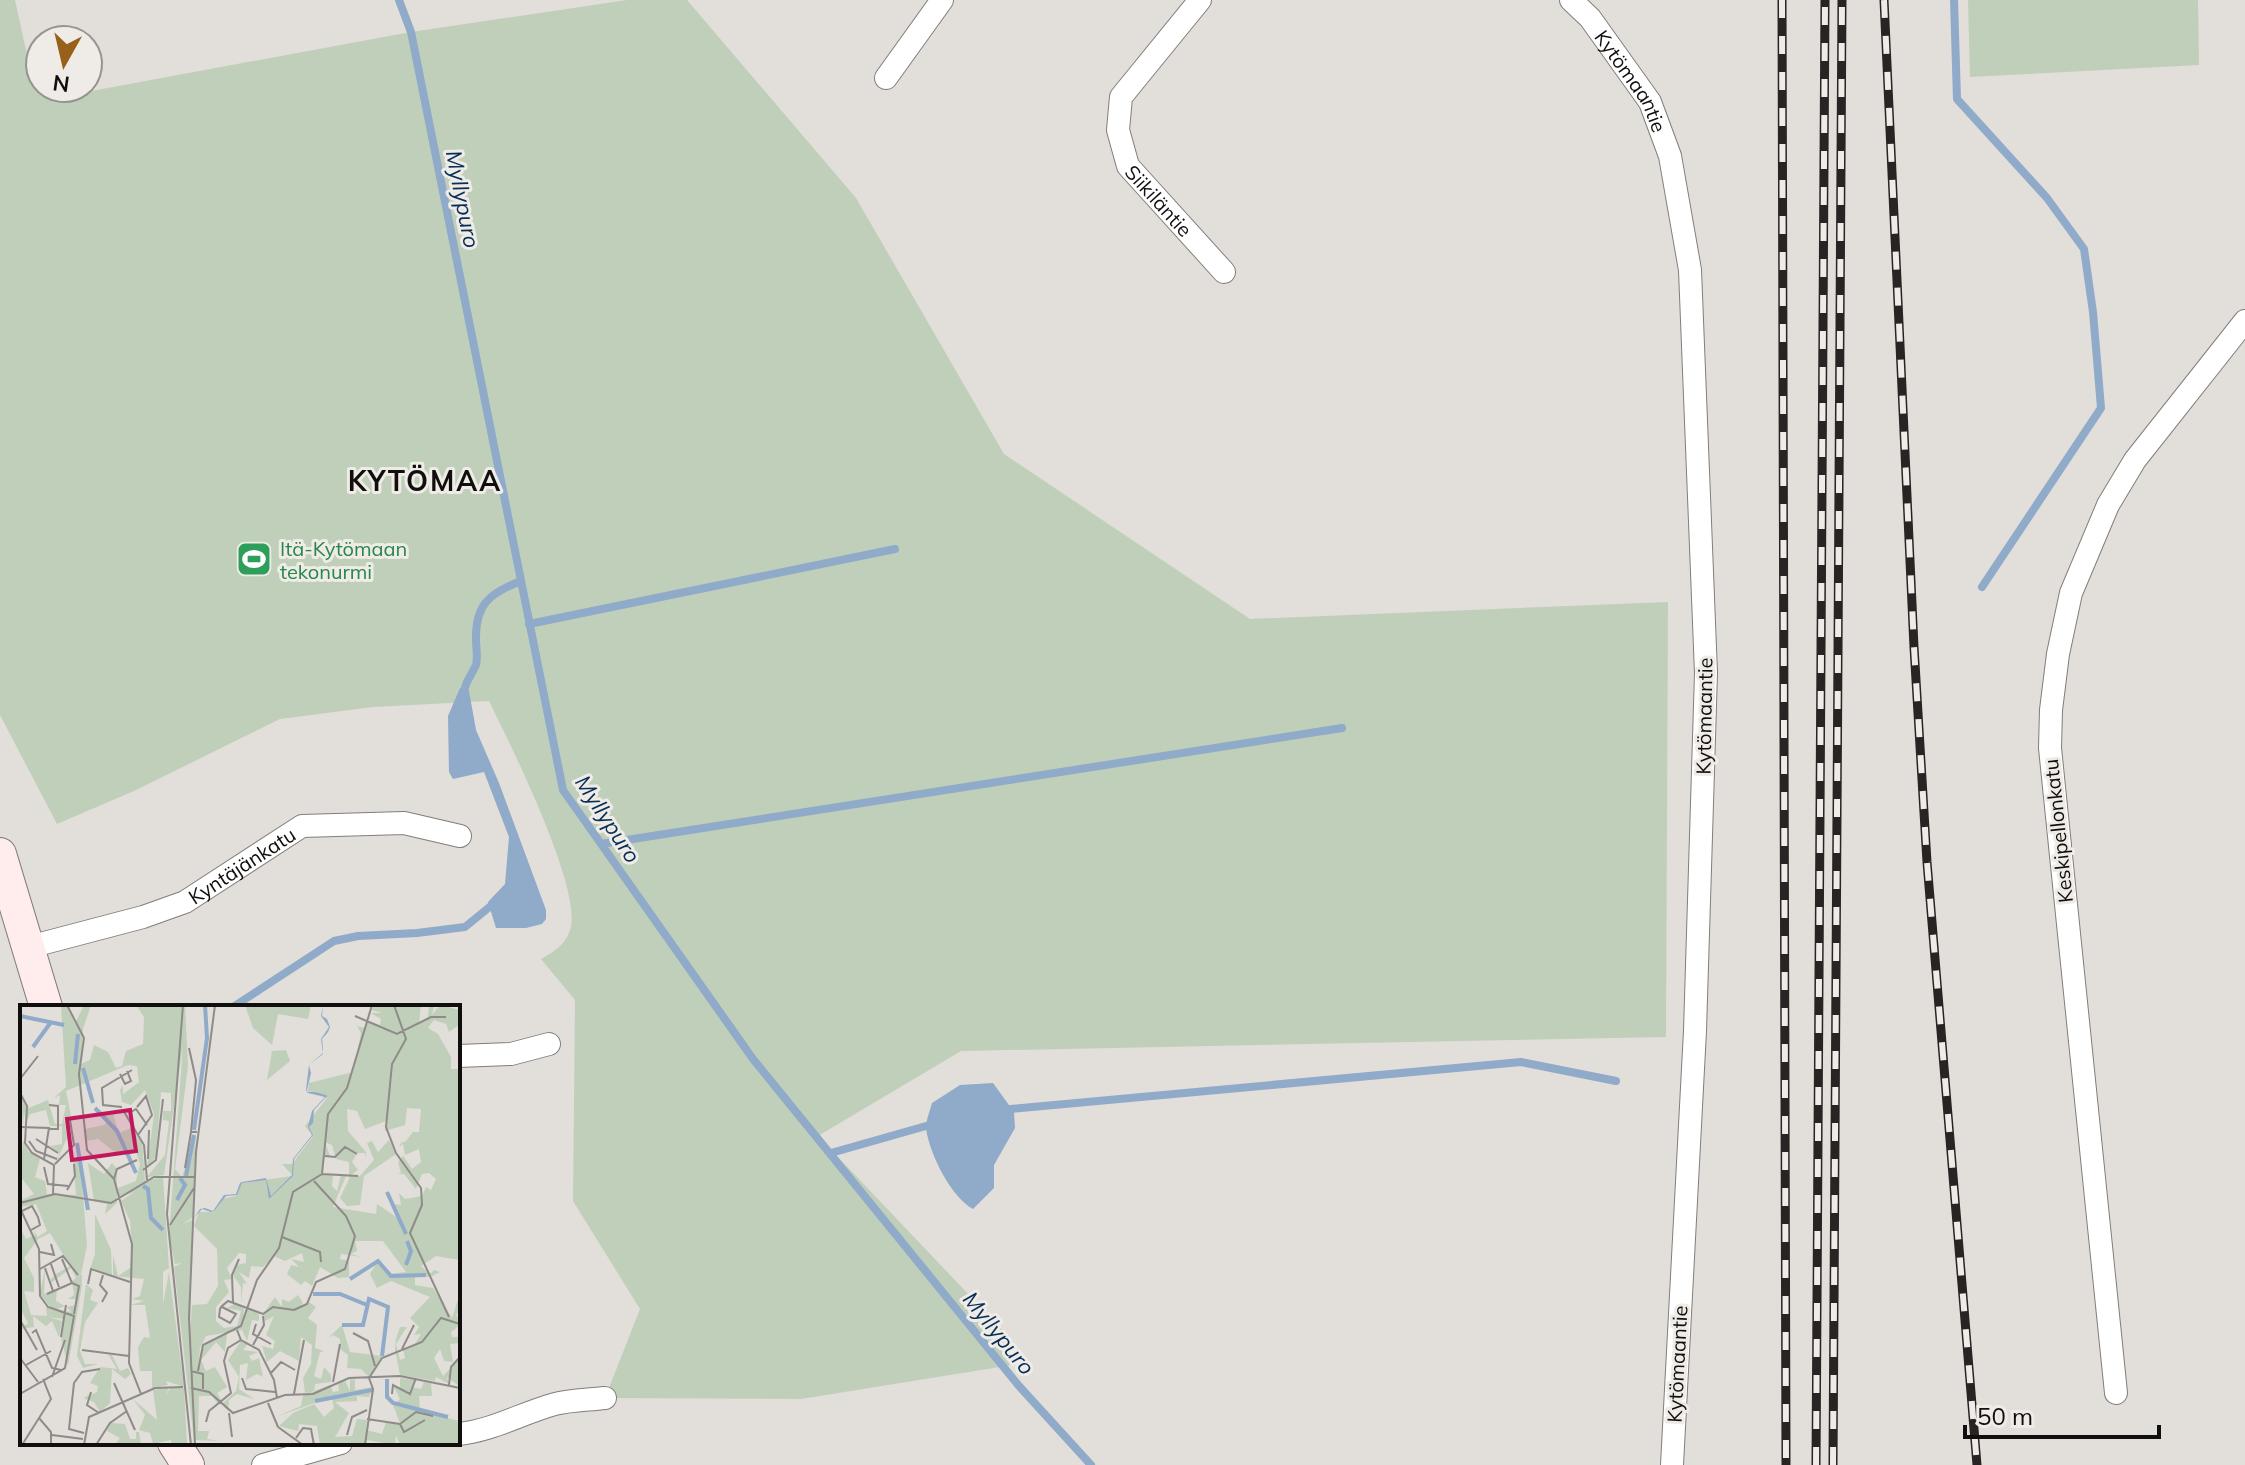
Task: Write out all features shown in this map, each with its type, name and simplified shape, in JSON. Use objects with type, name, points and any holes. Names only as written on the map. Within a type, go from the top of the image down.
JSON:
[{"type":"street","points":[[886,78],[942,0]]},
{"type":"street","name":"Siikiläntie","points":[[1200,0],[1121,97],[1118,130],[1128,166],[1224,272]]},
{"type":"street","name":"Kytömaantie","points":[[1571,0],[1590,18],[1650,102],[1670,156],[1690,270],[1706,673],[1695,1031],[1672,1465]]},
{"type":"street","name":"Keskipellonkatu","points":[[2116,1393],[2050,748],[2051,710],[2058,654],[2071,593],[2108,505],[2135,460],[2245,321]]},
{"type":"street","name":"Kyntäjänkatu","points":[[29,947],[143,917],[185,902],[302,826],[404,823],[460,836]]},
{"type":"street","points":[[0,854],[45,1005]]},
{"type":"street","points":[[460,1056],[511,1054],[549,1044]]},
{"type":"street","points":[[460,1434],[480,1432],[559,1403],[605,1398]]},
{"type":"street","points":[[175,1445],[188,1465]]},
{"type":"street","points":[[263,1465],[334,1445]]},
{"type":"green space","points":[[0,0],[15,0],[24,41],[24,104],[104,104],[104,89],[411,32],[627,0],[687,0],[856,198],[1004,454],[1250,619],[1668,602],[1666,1037],[961,1051],[818,1136],[1009,1337],[1012,1365],[801,1399],[605,1398],[640,1309],[573,1201],[575,1000],[541,959],[565,940],[570,930],[571,911],[556,851],[489,701],[373,707],[280,719],[134,791],[57,824],[0,715]]},
{"type":"green space","points":[[1968,0],[2198,0],[2199,65],[1970,77]]},
{"type":"water","points":[[460,688],[469,691],[476,730],[546,910],[546,919],[542,924],[526,928],[496,928],[488,902],[505,884],[509,837],[484,772],[453,779],[449,772],[448,716]]},
{"type":"water","points":[[993,1083],[1014,1112],[1015,1128],[994,1165],[994,1188],[973,1209],[957,1195],[942,1173],[926,1128],[932,1103],[960,1085]]},
{"type":"waterway","name":"Myllypuro","points":[[399,0],[411,32],[563,790],[753,1059],[1019,1386],[1091,1465]]},
{"type":"waterway","points":[[1954,0],[1957,99],[2047,198],[2084,249],[2101,408],[1982,587]]},
{"type":"waterway","points":[[529,624],[895,549]]},
{"type":"waterway","points":[[464,699],[466,685],[477,662],[478,617],[493,595],[521,581]]},
{"type":"waterway","points":[[601,844],[1342,728]]},
{"type":"waterway","points":[[236,1005],[334,941],[358,936],[465,927],[492,905],[500,904]]},
{"type":"waterway","points":[[1011,1109],[1521,1062],[1616,1081]]},
{"type":"waterway","points":[[831,1153],[926,1126]]},
{"type":"railway","points":[[1782,0],[1786,1465]]},
{"type":"railway","points":[[1816,1465],[1825,0]]},
{"type":"railway","points":[[1833,1465],[1842,0]]},
{"type":"railway","points":[[1884,0],[1927,862],[1977,1465]]},
{"type":"place","name":"Itä-Kytömaan tekonurmi","points":[[254,559]]},
{"type":"district","name":"KYTÖMAA","points":[[425,480]]}]
